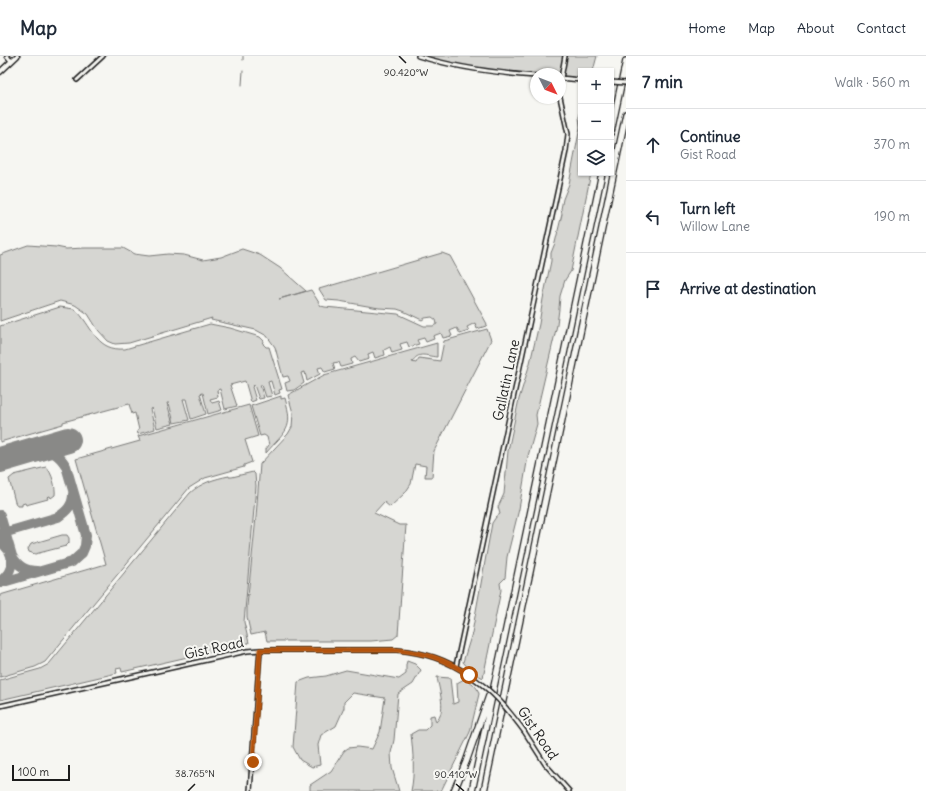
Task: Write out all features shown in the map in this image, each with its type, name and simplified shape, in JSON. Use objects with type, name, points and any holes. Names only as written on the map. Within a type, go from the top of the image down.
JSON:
[{"type":"highway","points":[[614,118],[626,61]]},
{"type":"highway","points":[[484,789],[626,114]]},
{"type":"highway","points":[[472,791],[601,176]]},
{"type":"highway","points":[[454,791],[466,762],[496,677]]},
{"type":"main road","points":[[0,72],[18,56]]},
{"type":"street","points":[[7,56],[11,62]]},
{"type":"street","points":[[77,80],[103,56]]},
{"type":"street","points":[[418,56],[474,70],[530,75]]},
{"type":"street","points":[[562,68],[565,56]]},
{"type":"street","points":[[566,79],[578,80]]},
{"type":"street","points":[[614,82],[626,83]]},
{"type":"street","name":"Gallatin Lane","points":[[456,666],[566,151],[568,134],[562,104]]},
{"type":"street","points":[[250,791],[260,650]]},
{"type":"street","name":"Gist Road","points":[[0,706],[247,651],[397,650],[417,652],[430,655],[456,666],[495,695],[509,710],[524,731],[544,764],[569,791]]},
{"type":"shaded area","points":[[418,56],[597,56],[594,68],[578,68],[578,80],[566,79],[566,68],[530,68],[530,75],[481,71]]},
{"type":"shaded area","points":[[578,137],[578,176],[590,176],[571,271],[565,280],[560,296],[557,325],[536,415],[537,424],[528,456],[519,509],[507,557],[505,578],[500,583],[501,590],[483,678],[471,671],[463,662],[472,633],[492,523],[500,514],[498,507],[504,494],[508,451],[519,399],[530,363],[539,324],[551,261],[551,253],[562,214],[561,209],[563,199],[569,184]]},
{"type":"shaded area","points":[[28,245],[66,249],[123,248],[134,254],[149,256],[168,254],[184,255],[203,260],[221,257],[242,249],[260,255],[280,268],[306,291],[279,299],[311,290],[321,306],[398,314],[424,326],[433,326],[437,324],[436,320],[432,317],[422,320],[397,309],[379,308],[326,300],[319,289],[442,253],[450,256],[487,324],[486,326],[477,329],[475,323],[467,327],[469,331],[460,334],[457,328],[450,331],[452,336],[443,338],[441,333],[433,336],[434,339],[426,342],[424,338],[417,340],[419,344],[409,347],[407,342],[400,344],[402,350],[392,353],[390,347],[384,350],[385,355],[375,358],[373,352],[368,354],[369,359],[359,362],[355,357],[351,359],[352,364],[341,367],[339,362],[333,363],[335,369],[325,372],[322,367],[318,368],[320,374],[307,381],[305,372],[301,373],[304,383],[294,390],[287,391],[285,383],[290,381],[288,376],[283,377],[275,347],[267,336],[256,330],[211,320],[212,318],[129,343],[115,344],[108,341],[98,330],[88,314],[75,305],[60,301],[0,321],[0,255]]},
{"type":"shaded area","points":[[60,307],[74,309],[78,312],[102,343],[108,347],[116,349],[125,349],[210,324],[260,337],[264,341],[263,344],[266,347],[269,347],[282,389],[279,390],[280,393],[275,395],[271,381],[268,382],[272,396],[266,397],[262,385],[260,385],[264,398],[259,399],[254,385],[252,387],[256,400],[251,402],[245,381],[230,385],[237,406],[225,409],[220,389],[217,390],[218,397],[210,399],[212,403],[219,401],[222,410],[208,414],[203,393],[200,394],[206,414],[191,419],[186,399],[183,399],[189,420],[174,423],[169,403],[167,403],[173,424],[157,428],[152,408],[150,409],[155,429],[138,434],[137,431],[139,430],[135,413],[132,414],[129,404],[63,422],[63,424],[0,442],[0,326]]},
{"type":"shaded area","points":[[487,329],[491,340],[434,451],[432,477],[425,477],[426,466],[415,464],[411,484],[405,493],[390,507],[384,502],[374,513],[399,525],[406,525],[398,635],[393,639],[371,641],[267,641],[265,632],[251,635],[247,617],[247,606],[260,464],[288,434],[292,427],[293,413],[288,395],[324,375],[437,343],[437,357],[420,355],[417,356],[412,362],[416,363],[419,358],[440,361],[444,341]]},
{"type":"shaded area","points":[[281,396],[281,399],[285,398],[288,409],[288,423],[283,434],[266,453],[266,449],[269,445],[267,437],[264,435],[260,436],[251,406]]},
{"type":"shaded area","points":[[249,405],[258,436],[245,440],[252,462],[244,465],[244,467],[205,478],[189,488],[45,662],[35,667],[0,677],[0,595],[106,564],[76,459],[140,441],[138,436]]},
{"type":"shaded area","points":[[46,467],[53,480],[55,495],[51,498],[50,496],[47,497],[48,499],[17,506],[9,479],[14,475]]},
{"type":"shaded area","points":[[253,472],[255,474],[256,486],[244,622],[249,643],[122,672],[121,668],[116,669],[117,673],[0,700],[0,680],[40,669],[49,664],[190,493],[203,484],[213,480]]},
{"type":"shaded area","points":[[62,535],[67,535],[69,538],[69,543],[66,546],[35,554],[29,552],[28,549],[31,544]]},
{"type":"shaded area","points":[[407,661],[415,664],[421,670],[413,684],[398,694],[394,740],[391,753],[392,768],[399,791],[310,791],[310,785],[331,771],[344,751],[348,748],[357,747],[372,749],[380,732],[385,698],[353,693],[344,702],[344,708],[336,726],[321,735],[318,745],[320,765],[312,767],[300,760],[293,747],[298,682],[309,678],[326,676],[346,670],[399,679],[406,674]]},
{"type":"shaded area","points":[[437,677],[450,678],[453,704],[458,702],[457,683],[464,679],[474,685],[479,694],[470,732],[441,791],[411,791],[413,755],[411,734],[418,730],[425,730],[430,725],[430,716],[434,715],[436,722],[439,717],[442,706]]},
{"type":"waterway","points":[[242,85],[243,71]]},
{"type":"taxiway","points":[[0,583],[72,562],[82,553],[85,546],[86,535],[66,466],[54,453],[37,449]]},
{"type":"taxiway","points":[[0,534],[58,517],[69,507],[73,494]]},
{"type":"taxiway","points":[[0,515],[14,560],[25,569],[37,571]]},
{"type":"taxiway","points":[[0,542],[9,551],[12,562],[9,572],[0,581]]},
{"type":"runway","points":[[0,460],[68,440]]},
{"type":"route","points":[[253,762],[260,650],[397,650],[417,652],[444,660],[469,675]]}]
